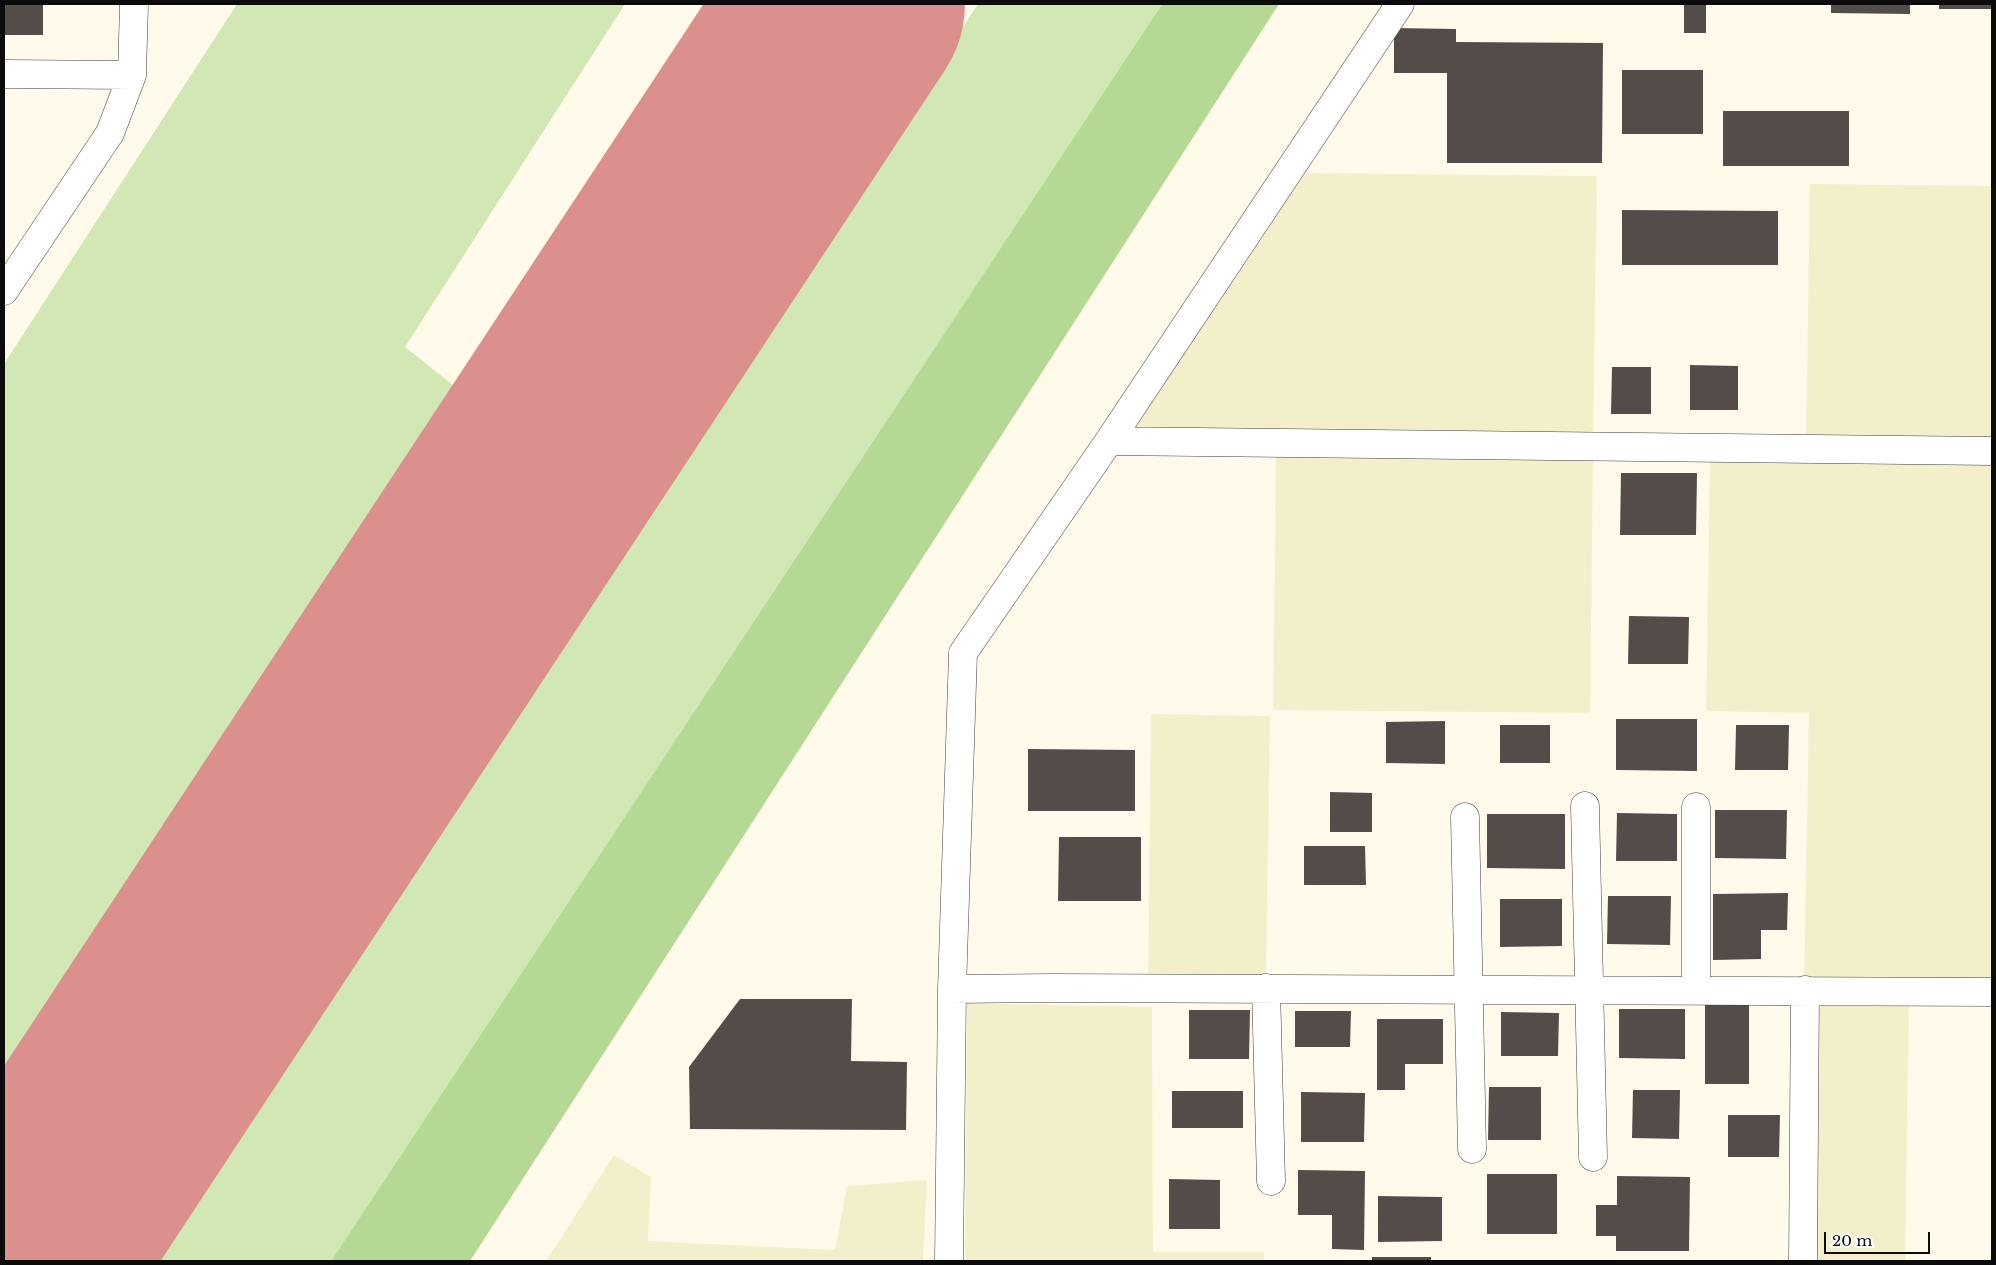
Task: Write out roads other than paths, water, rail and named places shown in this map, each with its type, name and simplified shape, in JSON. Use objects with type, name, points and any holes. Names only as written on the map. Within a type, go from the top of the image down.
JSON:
[{"type":"street","points":[[4,292],[110,133],[132,75],[134,4]]},
{"type":"street","points":[[949,1261],[952,989],[963,653],[1109,441],[1400,4]]},
{"type":"street","points":[[4,74],[132,75]]},
{"type":"street","points":[[1109,441],[1992,452]]},
{"type":"street","points":[[1585,806],[1594,1156]]},
{"type":"street","points":[[1696,807],[1696,990]]},
{"type":"street","points":[[1465,817],[1472,1149]]},
{"type":"street","points":[[952,989],[1266,988],[1992,992]]},
{"type":"street","points":[[1266,988],[1272,1181]]},
{"type":"street","points":[[1803,1261],[1805,990]]}]
